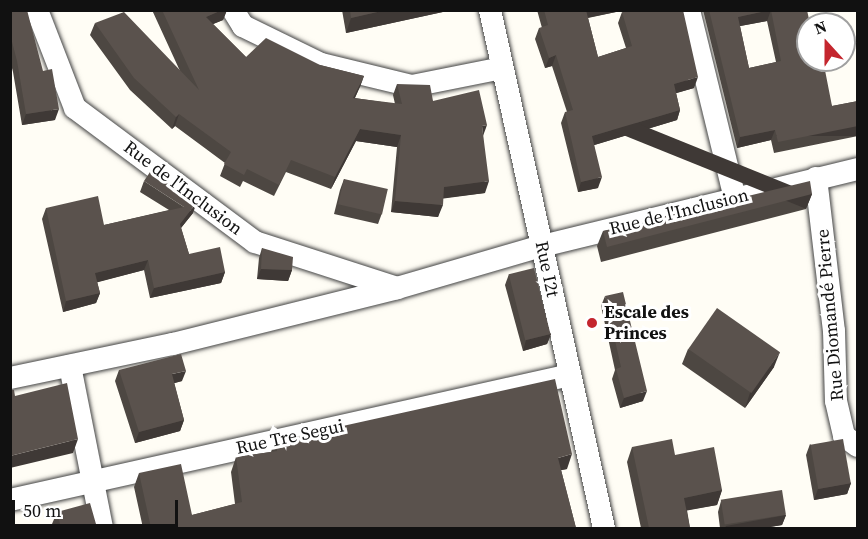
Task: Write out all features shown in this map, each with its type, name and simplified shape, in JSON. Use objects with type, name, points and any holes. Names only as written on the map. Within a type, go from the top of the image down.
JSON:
[{"type":"street","name":"Rue de l'Inclusion","points":[[37,10],[75,108],[255,242],[397,288]]},
{"type":"street","points":[[233,10],[243,26],[321,64],[412,86],[502,68]]},
{"type":"street","name":"Rue I2t","points":[[490,10],[604,528]]},
{"type":"street","points":[[689,10],[735,198]]},
{"type":"street","name":"Rue de l'Inclusion","points":[[10,378],[70,366],[397,288],[542,246],[858,169]]},
{"type":"street","name":"Rue Diomandé Pierre","points":[[816,178],[834,331],[836,401],[844,436],[858,446]]},
{"type":"street","points":[[70,366],[102,528]]},
{"type":"street","name":"Rue Tre Segui","points":[[10,500],[570,375]]},
{"type":"building","points":[[10,10],[27,10],[43,71],[52,69],[59,109],[26,114],[10,34]]},
{"type":"building","points":[[162,10],[222,10],[206,17],[246,57],[266,38],[320,65],[364,76],[353,98],[402,104],[397,84],[430,85],[433,101],[479,90],[487,125],[482,126],[489,181],[444,187],[443,205],[395,201],[401,135],[360,129],[335,177],[291,160],[279,185],[247,169],[244,175],[224,164],[231,152],[179,114],[176,117],[134,78],[95,23],[124,12],[199,90]]},
{"type":"building","points":[[350,10],[386,10],[351,18]]},
{"type":"building","points":[[544,10],[586,10],[598,57],[632,46],[622,12],[627,10],[683,10],[698,77],[674,84],[680,110],[592,136],[602,177],[581,182],[565,112],[573,110],[556,55],[549,58],[539,28],[548,25]]},
{"type":"building","points":[[709,10],[770,10],[738,17],[749,68],[781,61],[771,10],[807,10],[807,12],[796,12],[796,72],[825,72],[832,106],[858,101],[858,126],[778,142],[775,130],[740,137]]},
{"type":"building","points":[[152,169],[197,202],[180,224],[189,254],[220,247],[225,272],[154,288],[148,260],[95,273],[100,293],[66,301],[46,208],[98,196],[104,225],[184,207],[144,181]]},
{"type":"building","points":[[344,179],[388,189],[382,214],[338,204]]},
{"type":"building","points":[[810,181],[812,194],[607,247],[603,231]]},
{"type":"building","points":[[262,248],[293,257],[292,270],[261,269]]},
{"type":"building","points":[[534,268],[550,334],[525,340],[509,274]]},
{"type":"building","points":[[623,292],[647,391],[624,398],[616,369],[621,367],[605,296]]},
{"type":"building","points":[[717,308],[780,352],[751,393],[688,349]]},
{"type":"building","points":[[181,354],[186,371],[172,374],[184,420],[139,432],[119,370]]},
{"type":"building","points":[[555,379],[572,454],[558,458],[576,528],[151,528],[139,473],[181,464],[192,515],[242,502],[236,457],[277,451],[275,441]]},
{"type":"building","points":[[67,383],[78,439],[10,456],[10,390],[14,390],[15,396]]},
{"type":"building","points":[[672,439],[675,455],[714,447],[722,490],[684,498],[690,528],[649,528],[632,447]]},
{"type":"building","points":[[843,439],[851,483],[818,489],[811,445]]},
{"type":"building","points":[[782,490],[786,515],[725,524],[721,500]]},
{"type":"building","points":[[90,503],[96,524],[105,528],[61,528],[57,512]]},
{"type":"place","name":"Escale des Princes","points":[[592,323]]}]
